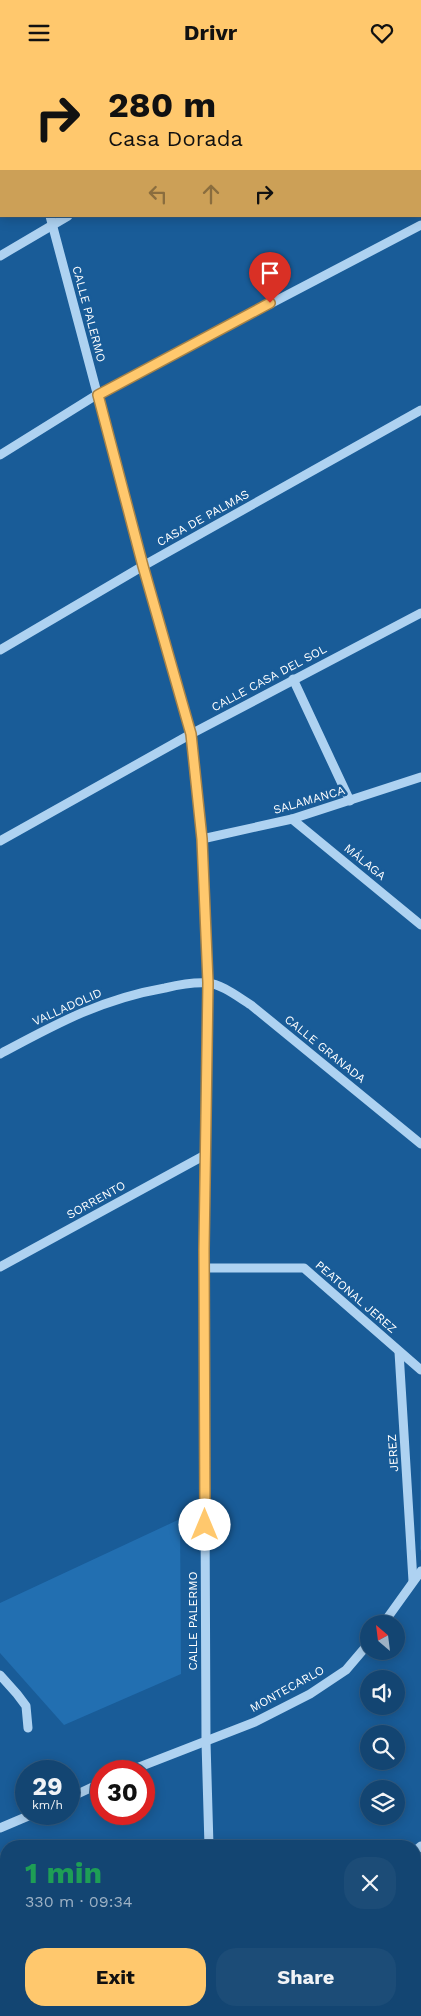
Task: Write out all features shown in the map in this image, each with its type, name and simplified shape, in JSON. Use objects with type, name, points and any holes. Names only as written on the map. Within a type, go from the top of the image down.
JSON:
[{"type":"street","points":[[0,256],[51,220],[64,217]]},
{"type":"street","name":"CALLE PALERMO","points":[[51,220],[143,566],[191,734],[202,839],[208,983],[204,1267],[206,1742],[209,1840]]},
{"type":"street","points":[[0,455],[98,395],[421,225]]},
{"type":"street","name":"CASA DE PALMAS","points":[[0,650],[143,566],[421,411]]},
{"type":"street","name":"CALLE CASA DEL SOL","points":[[0,841],[191,734],[421,613]]},
{"type":"street","points":[[293,679],[350,801]]},
{"type":"street","name":"SALAMANCA","points":[[202,839],[292,819],[421,777]]},
{"type":"street","name":"MÁLAGA","points":[[292,819],[421,925]]},
{"type":"street","name":"VALLADOLID","points":[[0,1054],[64,1019],[104,1003],[151,990],[179,985],[208,983]]},
{"type":"street","name":"CALLE GRANADA","points":[[208,983],[229,992],[267,1017],[421,1144]]},
{"type":"street","name":"SORRENTO","points":[[0,1267],[205,1155]]},
{"type":"street","name":"PEATONAL JEREZ","points":[[204,1267],[304,1268],[399,1352]]},
{"type":"street","points":[[399,1352],[421,1369]]},
{"type":"street","name":"JEREZ","points":[[399,1352],[413,1581]]},
{"type":"street","points":[[389,1615],[421,1571]]},
{"type":"street","name":"MONTECARLO","points":[[155,1761],[255,1722],[310,1694],[346,1670],[360,1654]]},
{"type":"street","points":[[0,1675],[17,1693],[26,1707],[28,1728]]},
{"type":"street","points":[[0,1828],[15,1822]]},
{"type":"shaded area","points":[[421,1404],[421,1549],[420,1551]]},
{"type":"shaded area","points":[[180,1519],[181,1674],[64,1725],[0,1653],[0,1603]]},
{"type":"route","points":[[205,1525],[204,1249],[208,983],[202,839],[191,734],[143,566],[98,395],[270,303]]}]
